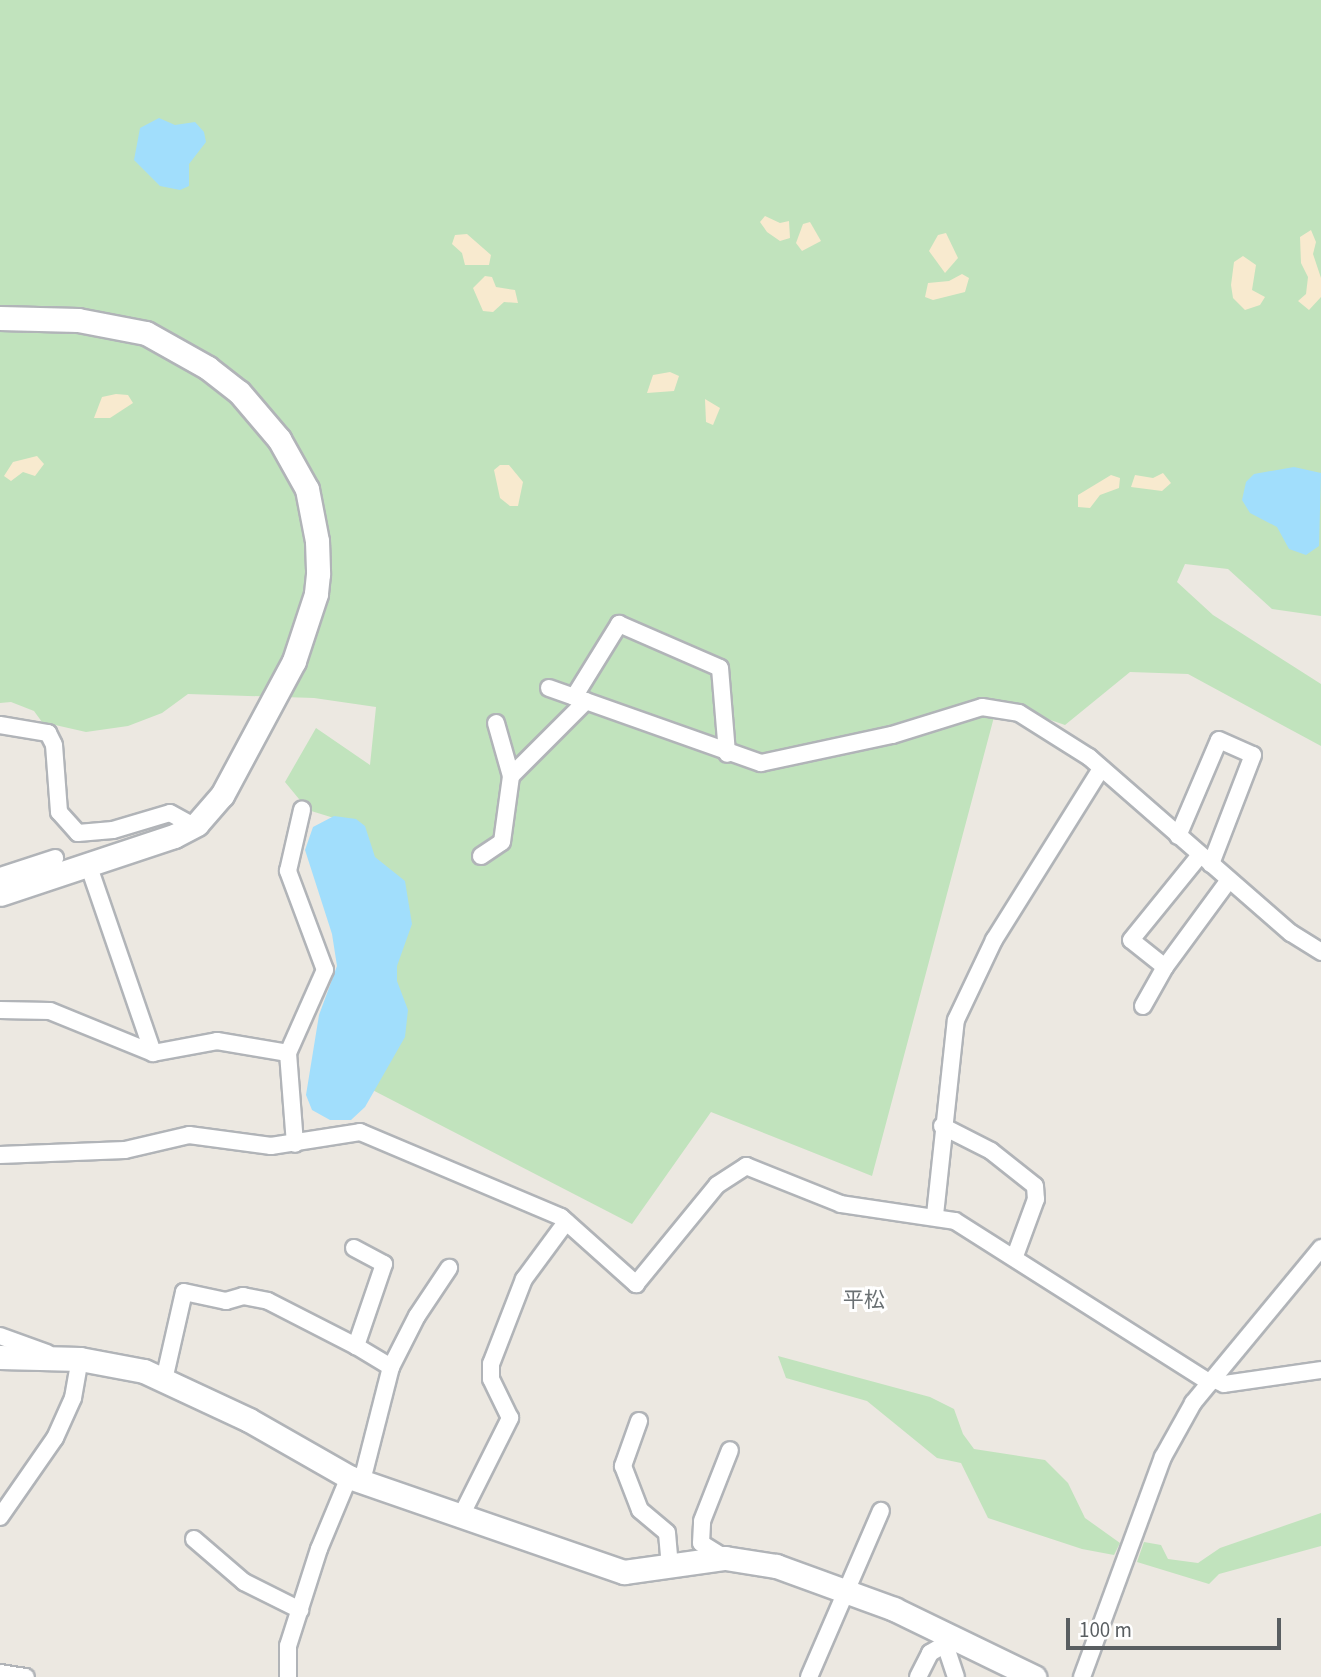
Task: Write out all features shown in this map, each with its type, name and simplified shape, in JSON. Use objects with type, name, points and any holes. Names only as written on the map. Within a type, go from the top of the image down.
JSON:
[{"type":"street","points":[[0,318],[120,325],[165,342],[239,392],[279,439],[307,489],[317,541],[318,574],[307,624],[295,661],[222,794],[193,826],[0,894]]},
{"type":"street","points":[[511,776],[580,699],[619,624],[720,668],[727,754]]},
{"type":"street","points":[[549,688],[749,762],[776,762],[820,748],[892,735],[969,710],[995,707],[1030,718],[1101,769],[1291,933],[1321,952]]},
{"type":"street","points":[[481,856],[502,842],[511,776],[496,723]]},
{"type":"street","points":[[0,725],[48,733],[54,745],[59,812],[78,833],[113,830],[170,813],[193,826]]},
{"type":"street","points":[[1165,967],[1131,940],[1206,859],[1254,755],[1219,740],[1178,836]]},
{"type":"street","points":[[935,1215],[942,1126],[956,1020],[976,974],[1101,769]]},
{"type":"street","points":[[295,1144],[288,1052],[325,970],[288,871],[302,810]]},
{"type":"street","points":[[0,876],[55,858]]},
{"type":"street","points":[[88,864],[153,1053]]},
{"type":"street","points":[[1143,1006],[1165,967],[1229,880]]},
{"type":"street","points":[[0,1010],[50,1010],[153,1053],[216,1041],[288,1052]]},
{"type":"street","points":[[942,1126],[991,1151],[1035,1186],[1035,1199],[1015,1256]]},
{"type":"street","points":[[0,1155],[125,1150],[189,1135],[249,1145],[295,1144],[360,1132],[382,1138],[566,1222],[636,1284],[717,1185],[746,1166],[841,1204],[935,1215],[978,1233],[1211,1381],[1224,1384],[1321,1370]]},
{"type":"street","points":[[461,1516],[510,1418],[491,1379],[491,1364],[524,1279],[566,1222]]},
{"type":"street","points":[[354,1248],[384,1264],[356,1346]]},
{"type":"street","points":[[1082,1677],[1163,1457],[1211,1381],[1321,1248]]},
{"type":"street","points":[[288,1677],[288,1646],[300,1610],[356,1479],[391,1367],[417,1316],[449,1268]]},
{"type":"street","points":[[164,1380],[184,1292],[226,1301],[243,1296],[268,1301],[391,1367]]},
{"type":"street","points":[[0,1336],[71,1358]]},
{"type":"street","points":[[0,1357],[71,1358],[125,1366],[164,1380],[249,1420],[356,1479],[624,1572],[670,1569],[725,1558],[776,1566],[846,1589],[943,1639],[1034,1677]]},
{"type":"street","points":[[0,1517],[55,1438],[73,1398],[71,1358]]},
{"type":"street","points":[[639,1421],[622,1466],[640,1510],[667,1533],[670,1569]]},
{"type":"street","points":[[725,1558],[701,1543],[701,1532],[730,1450]]},
{"type":"street","points":[[809,1677],[881,1511]]},
{"type":"street","points":[[194,1539],[244,1582],[300,1610]]},
{"type":"street","points":[[918,1677],[930,1653],[943,1639]]},
{"type":"street","points":[[943,1639],[956,1677]]},
{"type":"street","points":[[0,1672],[26,1677]]},
{"type":"green space","points":[[0,0],[1321,0],[1321,616],[1272,609],[1228,569],[1185,564],[1177,582],[1213,615],[1321,684],[1321,746],[1188,674],[1130,672],[1065,725],[998,702],[872,1176],[711,1112],[632,1224],[357,1082],[363,827],[308,810],[285,782],[316,728],[370,765],[376,707],[314,698],[188,694],[162,713],[128,726],[86,732],[42,722],[34,711],[11,702],[0,703]]},
{"type":"green space","points":[[778,1356],[930,1397],[954,1409],[963,1434],[974,1449],[1045,1460],[1068,1483],[1085,1518],[1120,1543],[1114,1555],[1082,1549],[988,1518],[961,1463],[937,1458],[867,1401],[786,1378]]},
{"type":"green space","points":[[1321,1513],[1321,1546],[1219,1574],[1209,1584],[1137,1562],[1144,1542],[1161,1545],[1168,1559],[1198,1563],[1220,1548]]},
{"type":"sand","points":[[765,216],[780,223],[789,221],[790,238],[780,241],[767,232],[760,222]]},
{"type":"sand","points":[[810,222],[821,241],[802,251],[796,243],[803,224]]},
{"type":"sand","points":[[1311,230],[1316,242],[1313,254],[1321,278],[1321,297],[1309,310],[1298,301],[1306,294],[1308,277],[1301,263],[1300,237]]},
{"type":"sand","points":[[946,233],[958,258],[945,273],[929,251],[938,235]]},
{"type":"sand","points":[[467,234],[491,255],[489,265],[465,265],[462,253],[452,244],[455,235]]},
{"type":"sand","points":[[1243,256],[1256,265],[1252,290],[1265,297],[1260,305],[1245,310],[1233,298],[1231,285],[1234,262]]},
{"type":"sand","points":[[962,274],[969,278],[965,292],[933,300],[925,297],[928,283],[949,281]]},
{"type":"sand","points":[[485,276],[492,277],[496,287],[515,290],[518,303],[504,302],[493,312],[483,311],[473,288]]},
{"type":"sand","points":[[670,372],[679,376],[674,391],[647,393],[653,375]]},
{"type":"sand","points":[[128,395],[133,403],[110,418],[94,418],[102,397]]},
{"type":"sand","points":[[705,399],[720,408],[713,425],[706,422]]},
{"type":"sand","points":[[37,456],[44,464],[35,476],[23,472],[11,481],[4,476],[13,462]]},
{"type":"sand","points":[[500,465],[509,465],[523,482],[518,506],[510,506],[500,498],[494,470]]},
{"type":"sand","points":[[1163,473],[1171,483],[1162,491],[1131,487],[1135,475],[1153,478]]},
{"type":"sand","points":[[1111,475],[1120,478],[1119,488],[1100,495],[1090,508],[1078,507],[1078,495]]},
{"type":"water","points":[[159,118],[175,125],[195,122],[204,132],[206,142],[189,164],[189,186],[180,190],[160,186],[134,160],[140,128]]},
{"type":"water","points":[[1294,467],[1321,473],[1319,546],[1306,555],[1289,549],[1277,527],[1250,513],[1242,500],[1246,482],[1254,474]]},
{"type":"water","points":[[334,816],[356,819],[365,826],[375,857],[405,881],[412,924],[397,966],[397,981],[408,1010],[405,1037],[365,1107],[351,1120],[330,1120],[312,1110],[306,1095],[319,1015],[337,966],[332,934],[305,850],[313,827]]},
{"type":"district","name":"平松","points":[[864,1300]]}]
